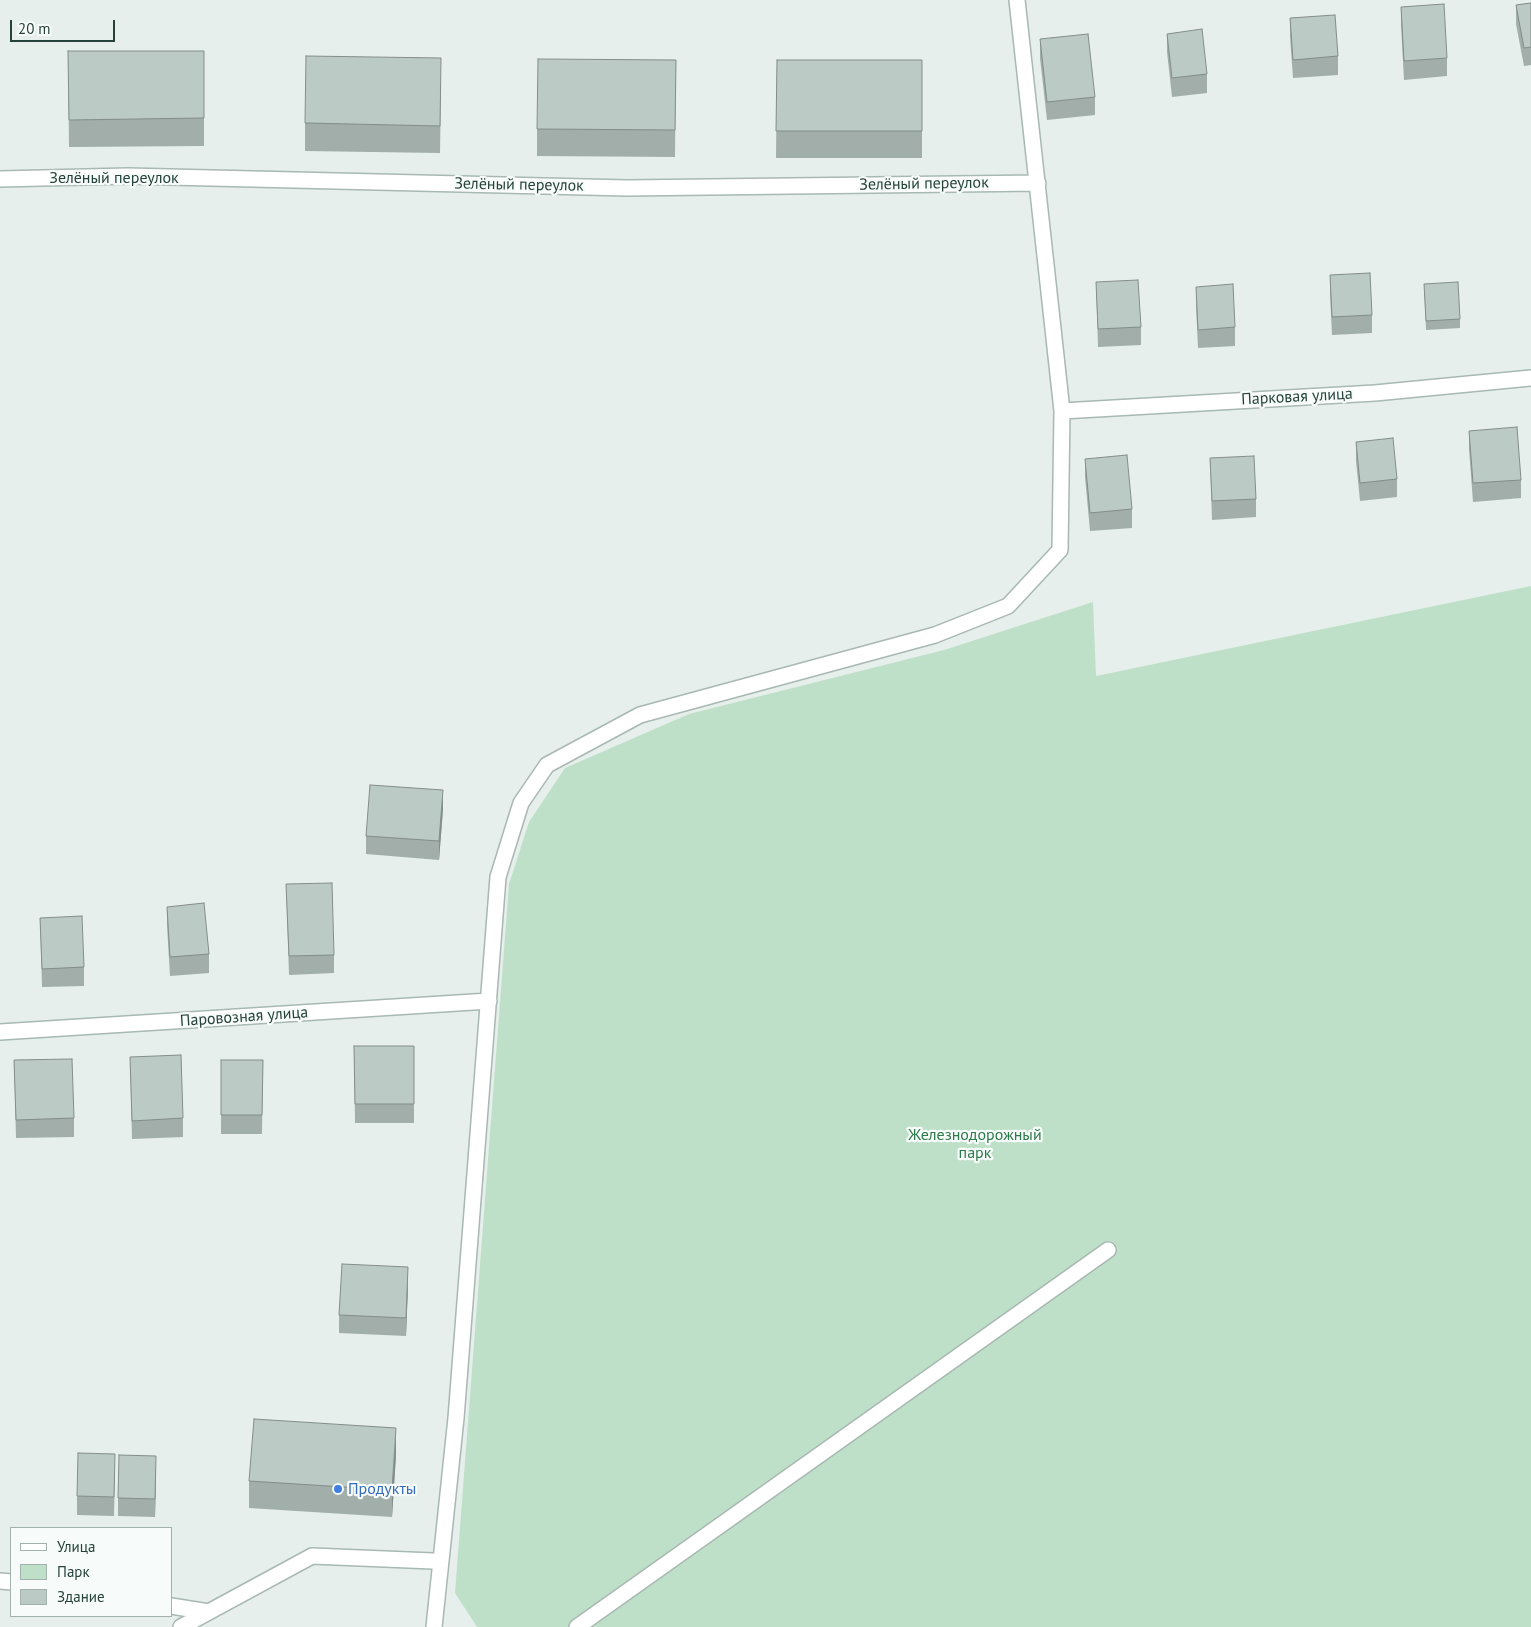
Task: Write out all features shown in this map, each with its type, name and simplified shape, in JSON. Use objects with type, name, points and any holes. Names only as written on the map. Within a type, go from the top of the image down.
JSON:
[{"type":"street","points":[[434,1627],[456,1418],[498,877],[522,803],[547,765],[640,715],[935,635],[1008,606],[1060,550],[1062,411],[1017,0]]},
{"type":"street","name":"Зелёный переулок","points":[[0,179],[138,176],[627,188],[1038,183]]},
{"type":"street","name":"Парковая улица","points":[[1062,411],[1375,393],[1531,378]]},
{"type":"street","name":"Паровозная улица","points":[[0,1032],[488,1002]]},
{"type":"street","points":[[577,1627],[1108,1250]]},
{"type":"street","points":[[181,1627],[312,1556],[433,1562]]},
{"type":"street","points":[[172,1606],[209,1612]]},
{"type":"green space","name":"Железнодорожный парк","points":[[1531,586],[1531,1627],[477,1627],[455,1593],[509,884],[529,822],[565,768],[689,714],[944,650],[1093,602],[1096,676]]},
{"type":"building","points":[[1531,3],[1531,47],[1524,48],[1516,5]]},
{"type":"building","points":[[1444,4],[1447,58],[1404,61],[1401,7]]},
{"type":"building","points":[[1335,15],[1338,56],[1293,60],[1290,18]]},
{"type":"building","points":[[1202,29],[1207,74],[1172,78],[1167,34]]},
{"type":"building","points":[[1088,34],[1095,97],[1047,102],[1040,39]]},
{"type":"building","points":[[68,51],[204,51],[204,118],[69,120]]},
{"type":"building","points":[[306,56],[441,58],[440,126],[305,123]]},
{"type":"building","points":[[538,59],[676,60],[675,130],[537,129]]},
{"type":"building","points":[[777,60],[922,60],[922,131],[776,131]]},
{"type":"building","points":[[1370,273],[1372,315],[1332,317],[1330,275]]},
{"type":"building","points":[[1138,280],[1141,327],[1098,329],[1096,282]]},
{"type":"building","points":[[1458,282],[1460,319],[1426,321],[1424,284]]},
{"type":"building","points":[[1233,284],[1235,327],[1198,330],[1196,287]]},
{"type":"building","points":[[1517,427],[1521,480],[1473,483],[1469,431]]},
{"type":"building","points":[[1393,438],[1397,479],[1360,483],[1356,442]]},
{"type":"building","points":[[1127,455],[1132,509],[1090,513],[1085,459]]},
{"type":"building","points":[[1254,456],[1256,499],[1212,501],[1210,458]]},
{"type":"building","points":[[370,785],[443,790],[439,841],[366,836]]},
{"type":"building","points":[[332,883],[334,955],[289,956],[286,884]]},
{"type":"building","points":[[204,903],[209,954],[170,957],[167,907]]},
{"type":"building","points":[[82,916],[84,967],[42,969],[40,918]]},
{"type":"building","points":[[354,1046],[414,1046],[414,1104],[355,1104]]},
{"type":"building","points":[[181,1055],[183,1118],[132,1121],[130,1057]]},
{"type":"building","points":[[72,1059],[74,1118],[16,1120],[14,1060]]},
{"type":"building","points":[[221,1060],[263,1060],[262,1115],[221,1115]]},
{"type":"building","points":[[342,1264],[408,1267],[406,1318],[339,1315]]},
{"type":"building","points":[[254,1419],[396,1428],[392,1490],[249,1481]]},
{"type":"building","points":[[78,1453],[115,1454],[114,1497],[77,1496]]},
{"type":"building","points":[[119,1455],[156,1456],[155,1499],[118,1498]]},
{"type":"place","name":"Продукты","points":[[338,1489]]}]
